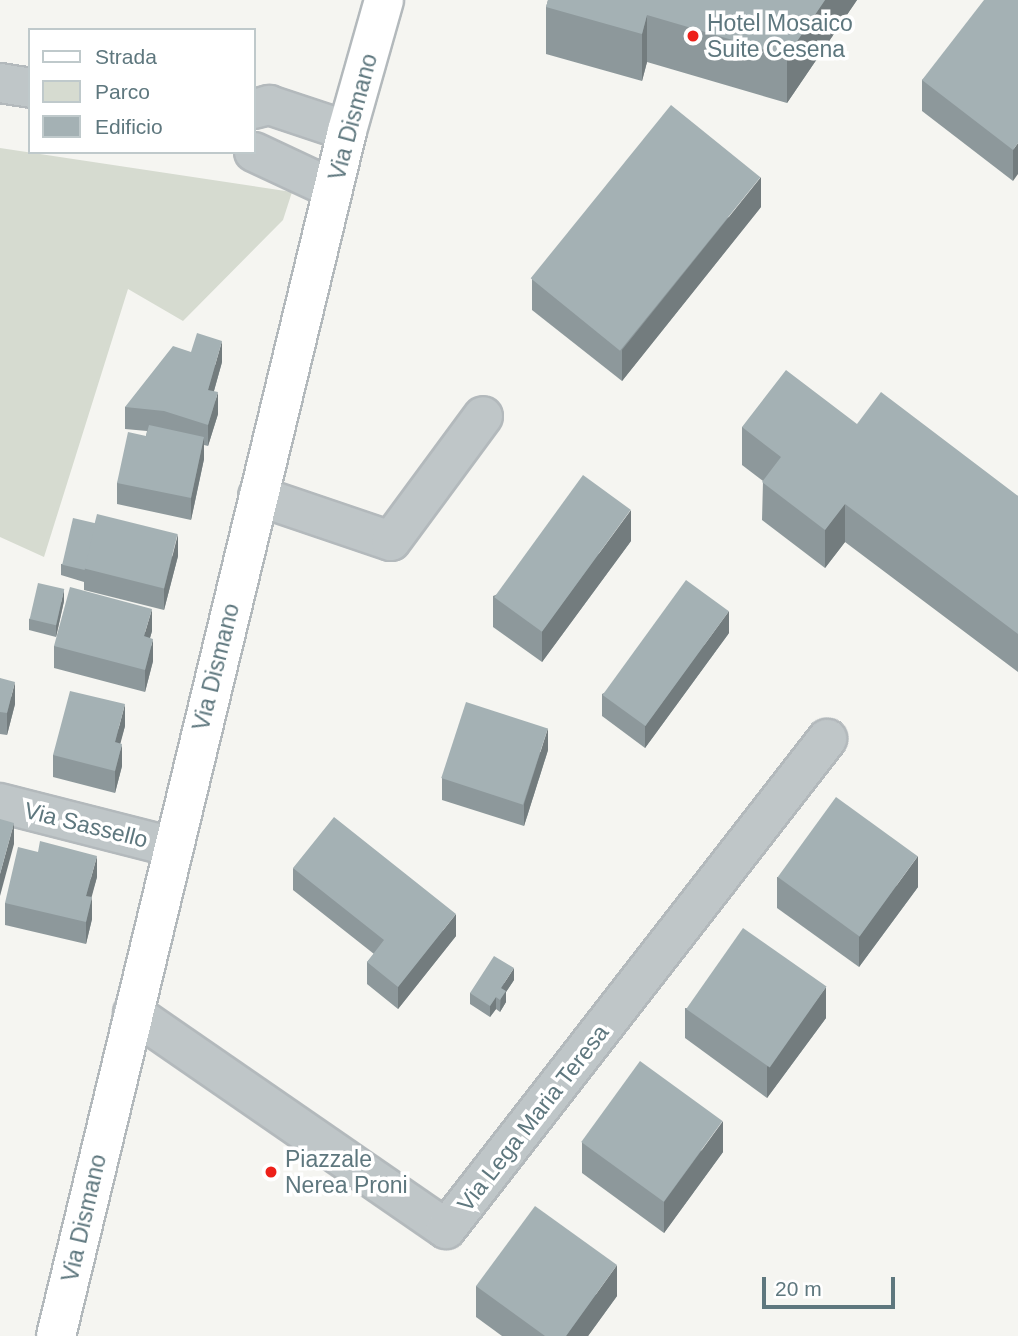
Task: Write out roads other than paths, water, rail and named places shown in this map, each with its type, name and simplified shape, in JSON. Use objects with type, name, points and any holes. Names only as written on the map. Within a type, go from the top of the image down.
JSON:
[{"type":"main road","name":"Via Dismano","points":[[56,1336],[347,131],[384,0]]},
{"type":"street","points":[[0,83],[28,88]]},
{"type":"street","points":[[256,108],[269,105],[347,131]]},
{"type":"street","points":[[256,153],[333,189]]},
{"type":"street","points":[[258,496],[391,541],[483,416]]},
{"type":"street","name":"Via Lega Maria Teresa","points":[[133,1013],[446,1229],[827,739]]},
{"type":"street","name":"Via Sassello","points":[[0,803],[172,847]]},
{"type":"place","name":"Hotel Mosaico Suite Cesena","points":[[693,36]]},
{"type":"place","name":"Piazzale Nerea Proni","points":[[271,1172]]}]
